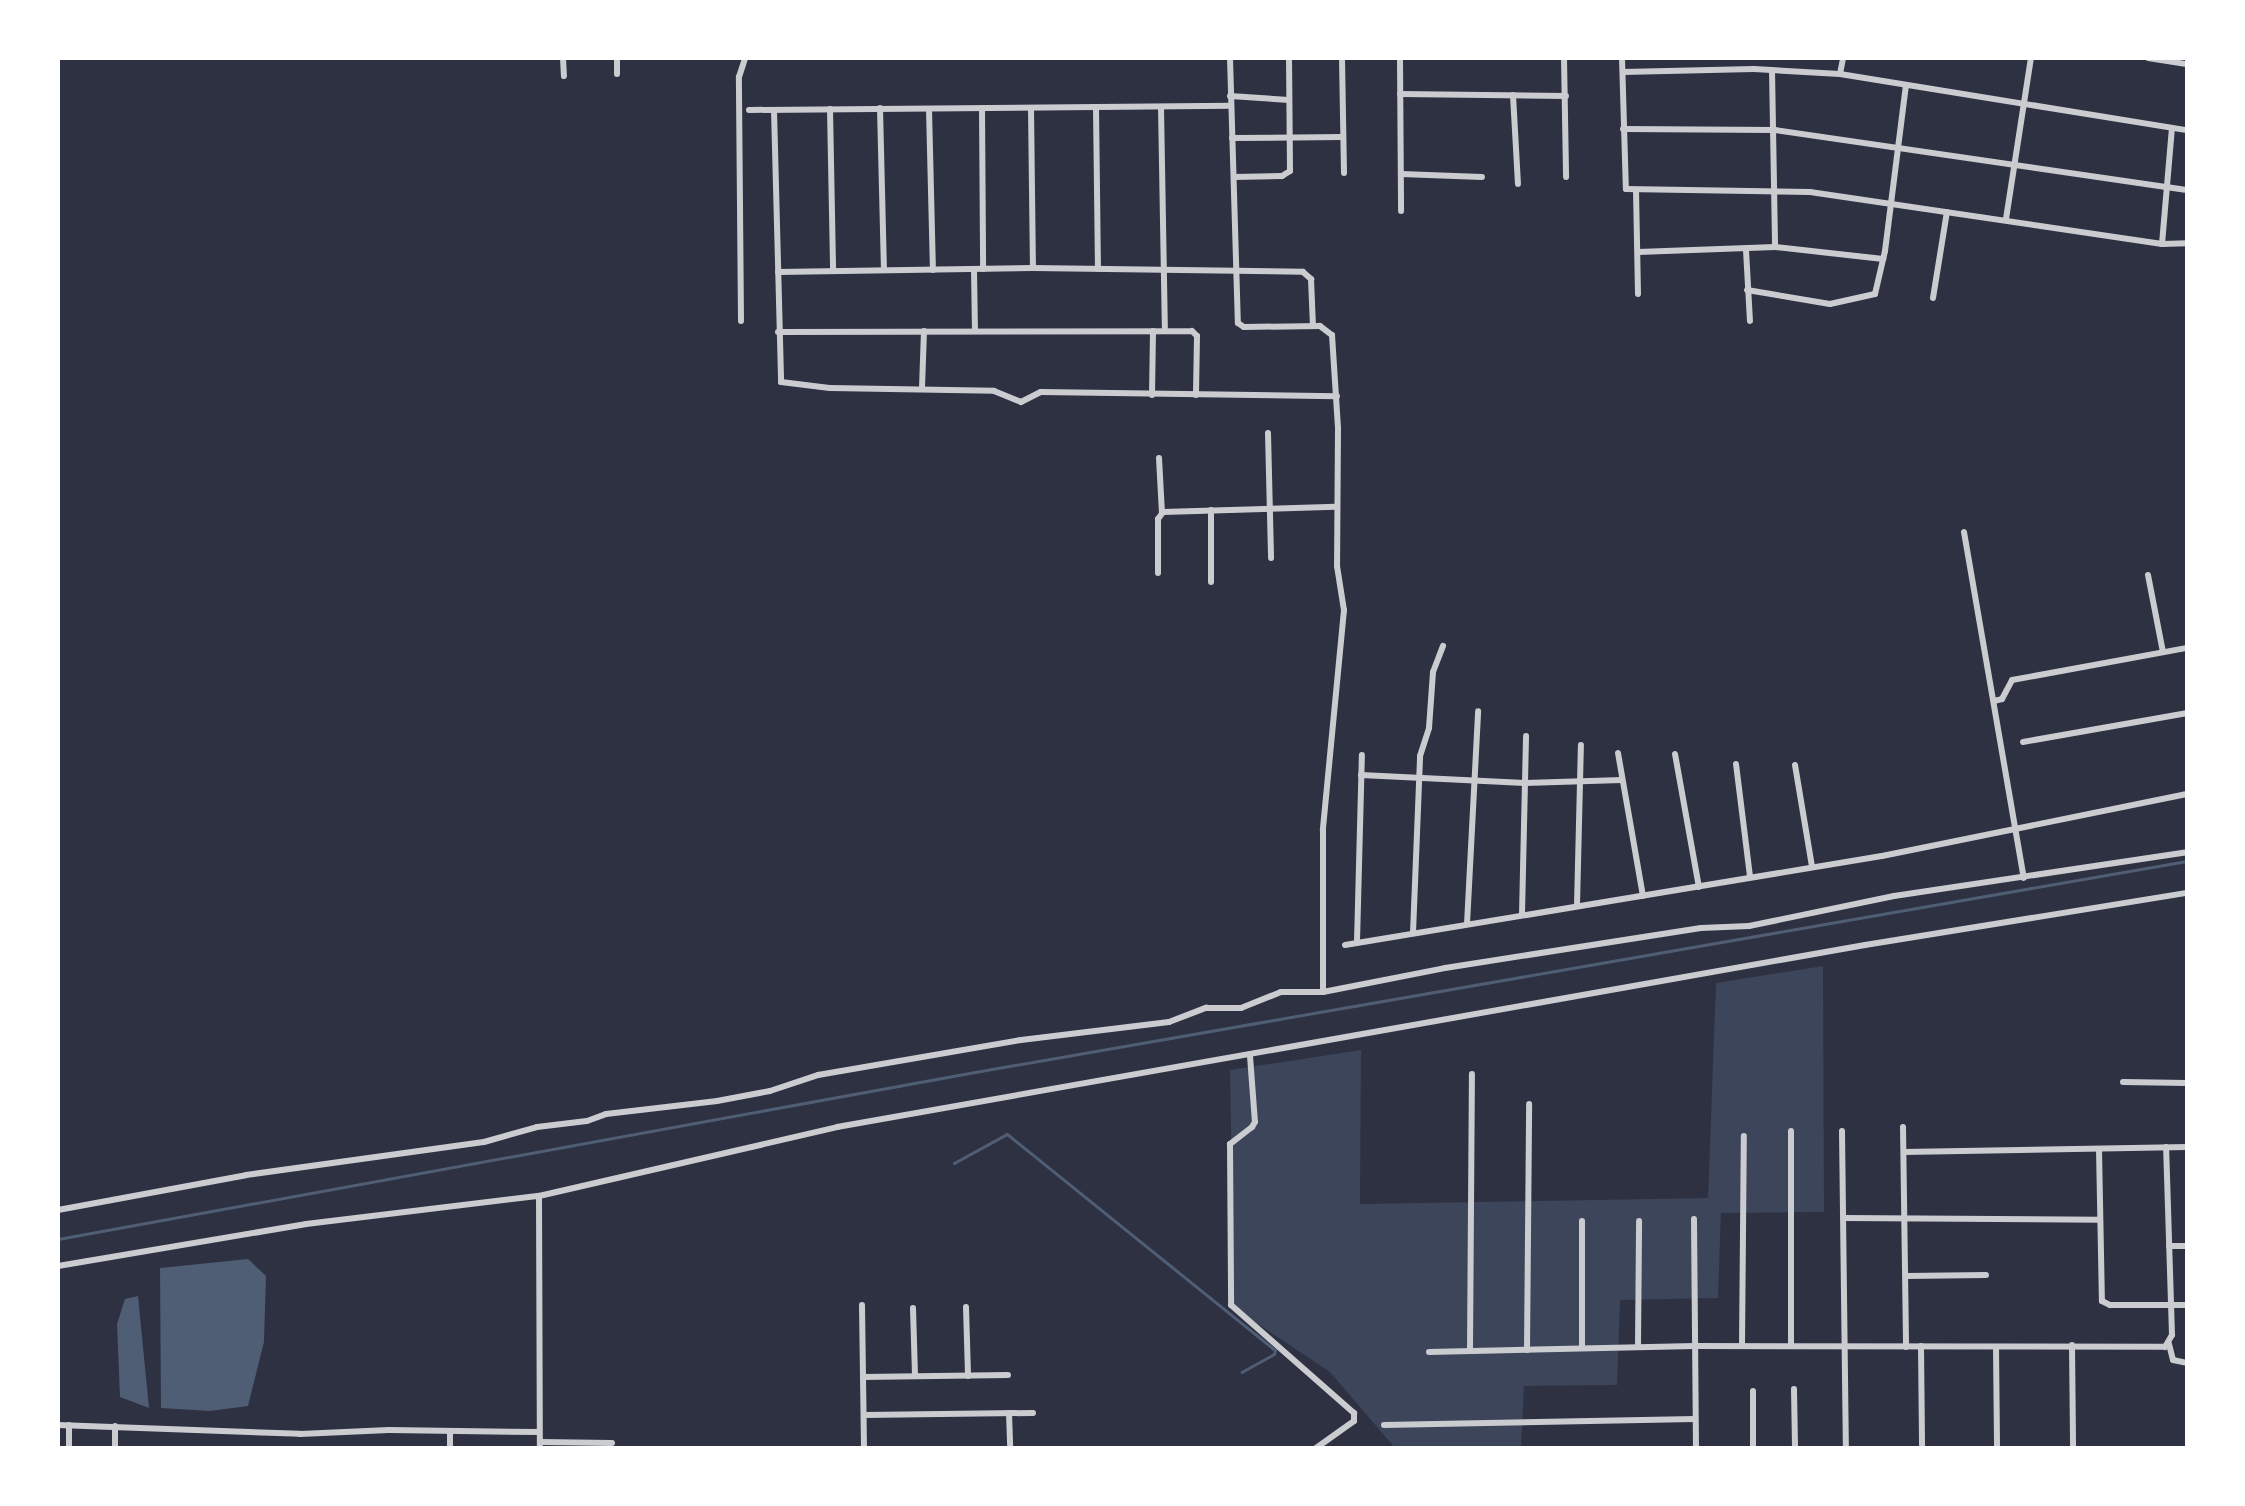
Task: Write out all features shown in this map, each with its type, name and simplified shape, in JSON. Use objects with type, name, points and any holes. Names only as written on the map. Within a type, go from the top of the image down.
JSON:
[{"type":"street","points":[[563,58],[564,76]]},
{"type":"street","points":[[617,58],[617,74]]},
{"type":"street","points":[[741,321],[739,77],[745,58]]},
{"type":"street","points":[[1230,58],[1237,319],[1241,326],[1313,326],[1326,328],[1332,335],[1337,396],[1338,575],[1344,610],[1323,830],[1323,992]]},
{"type":"street","points":[[1234,177],[1289,173],[1289,58]]},
{"type":"street","points":[[1342,58],[1344,173]]},
{"type":"street","points":[[1400,58],[1401,211]]},
{"type":"street","points":[[1564,58],[1566,177]]},
{"type":"street","points":[[1622,58],[1623,185],[1626,189],[1775,190],[1890,202],[2162,244],[2187,243]]},
{"type":"street","points":[[1754,58],[1754,69]]},
{"type":"street","points":[[1840,74],[1843,58]]},
{"type":"street","points":[[2006,219],[2031,58]]},
{"type":"street","points":[[2148,58],[2187,64]]},
{"type":"street","points":[[1623,72],[1754,69],[1840,74],[2187,130]]},
{"type":"street","points":[[1772,70],[1775,247]]},
{"type":"street","points":[[1747,290],[1830,304],[1872,296],[1877,292],[1906,85]]},
{"type":"street","points":[[1400,94],[1566,96]]},
{"type":"street","points":[[1513,95],[1518,184]]},
{"type":"street","points":[[1230,96],[1289,100]]},
{"type":"street","points":[[749,110],[1231,106]]},
{"type":"street","points":[[1096,107],[1098,269]]},
{"type":"street","points":[[1161,107],[1165,331]]},
{"type":"street","points":[[880,108],[884,270]]},
{"type":"street","points":[[982,108],[983,269]]},
{"type":"street","points":[[1031,108],[1033,268]]},
{"type":"street","points":[[830,109],[833,271]]},
{"type":"street","points":[[929,109],[933,270]]},
{"type":"street","points":[[774,110],[781,382],[830,388],[994,391],[1021,402],[1041,392],[1337,396]]},
{"type":"street","points":[[2162,244],[2172,128]]},
{"type":"street","points":[[1623,129],[1775,130],[2187,190]]},
{"type":"street","points":[[1232,138],[1342,137]]},
{"type":"street","points":[[1401,174],[1482,177]]},
{"type":"street","points":[[1636,190],[1638,294]]},
{"type":"street","points":[[1933,298],[1947,212]]},
{"type":"street","points":[[1638,252],[1775,247],[1883,259]]},
{"type":"street","points":[[1746,250],[1750,321]]},
{"type":"street","points":[[778,272],[1033,268],[1235,269],[1307,273],[1311,279],[1313,326]]},
{"type":"street","points":[[974,269],[975,331]]},
{"type":"street","points":[[922,388],[924,331]]},
{"type":"street","points":[[1152,395],[1153,331]]},
{"type":"street","points":[[778,332],[1165,331],[1196,334],[1196,395]]},
{"type":"street","points":[[1268,433],[1271,558]]},
{"type":"street","points":[[1158,573],[1158,519],[1162,513],[1159,458]]},
{"type":"street","points":[[1162,513],[1336,507]]},
{"type":"street","points":[[1211,510],[1211,582]]},
{"type":"street","points":[[1964,532],[1998,701],[2009,800],[2024,878]]},
{"type":"street","points":[[2148,575],[2163,652]]},
{"type":"street","points":[[1413,933],[1420,756],[1429,728],[1433,672],[1443,646]]},
{"type":"street","points":[[1998,701],[2012,680],[2187,648]]},
{"type":"street","points":[[1467,924],[1478,711]]},
{"type":"street","points":[[2023,742],[2187,713]]},
{"type":"street","points":[[1522,914],[1526,736]]},
{"type":"street","points":[[1577,905],[1581,745]]},
{"type":"street","points":[[1618,753],[1643,896]]},
{"type":"street","points":[[1675,754],[1699,887]]},
{"type":"street","points":[[1357,942],[1362,755]]},
{"type":"street","points":[[1736,764],[1750,876]]},
{"type":"street","points":[[1795,765],[1812,867]]},
{"type":"street","points":[[1361,775],[1525,783],[1622,780]]},
{"type":"street","points":[[1345,945],[2017,831],[2187,794]]},
{"type":"street","points":[[58,1210],[246,1175],[484,1142],[606,1114],[717,1101],[770,1091],[809,1077],[1021,1040],[1169,1022],[1206,1008],[1241,1008],[1281,992],[1323,992],[1445,968],[1701,928],[1749,926],[1886,897],[2187,852]]},
{"type":"street","points":[[58,1266],[306,1224],[539,1196],[837,1127],[908,1117],[1120,1075],[1250,1056],[1880,942],[2187,893]]},
{"type":"street","points":[[1250,1056],[1255,1122],[1230,1144],[1231,1305],[1355,1414],[1354,1421],[1316,1448]]},
{"type":"street","points":[[1470,1351],[1472,1074]]},
{"type":"street","points":[[2123,1082],[2187,1083]]},
{"type":"street","points":[[1527,1350],[1529,1104]]},
{"type":"street","points":[[1903,1127],[1906,1347]]},
{"type":"street","points":[[1791,1131],[1791,1346]]},
{"type":"street","points":[[1842,1131],[1846,1448]]},
{"type":"street","points":[[1742,1346],[1744,1136]]},
{"type":"street","points":[[2166,1147],[2171,1305],[2169,1344],[2173,1360],[2187,1363]]},
{"type":"street","points":[[1904,1152],[2187,1147]]},
{"type":"street","points":[[2099,1149],[2102,1301],[2110,1305],[2187,1305]]},
{"type":"street","points":[[539,1196],[540,1445],[612,1443]]},
{"type":"street","points":[[1844,1218],[2100,1220]]},
{"type":"street","points":[[1694,1219],[1696,1448]]},
{"type":"street","points":[[1582,1221],[1582,1348]]},
{"type":"street","points":[[1638,1346],[1639,1221]]},
{"type":"street","points":[[2169,1246],[2187,1246]]},
{"type":"street","points":[[1906,1276],[1986,1275]]},
{"type":"street","points":[[862,1305],[864,1448]]},
{"type":"street","points":[[966,1307],[968,1376]]},
{"type":"street","points":[[913,1308],[915,1376]]},
{"type":"street","points":[[1429,1352],[1638,1346],[2072,1345],[2161,1348],[2169,1344]]},
{"type":"street","points":[[2072,1345],[2073,1448]]},
{"type":"street","points":[[1921,1346],[1922,1448]]},
{"type":"street","points":[[1996,1347],[1997,1448]]},
{"type":"street","points":[[863,1377],[1008,1375]]},
{"type":"street","points":[[1794,1389],[1795,1448]]},
{"type":"street","points":[[1753,1391],[1753,1448]]},
{"type":"street","points":[[1009,1413],[1010,1448]]},
{"type":"street","points":[[864,1415],[1033,1413]]},
{"type":"street","points":[[1384,1425],[1695,1419]]},
{"type":"street","points":[[58,1425],[300,1434],[389,1430],[539,1432]]},
{"type":"street","points":[[69,1425],[69,1448]]},
{"type":"street","points":[[115,1426],[115,1448]]},
{"type":"street","points":[[450,1433],[450,1448]]},
{"type":"shaded area","points":[[1823,966],[1824,1212],[1721,1213],[1718,1298],[1620,1300],[1617,1385],[1524,1386],[1521,1448],[1395,1448],[1330,1372],[1234,1308],[1230,1070],[1361,1050],[1360,1204],[1708,1198],[1716,983]]},
{"type":"shaded area","points":[[248,1259],[266,1276],[264,1342],[248,1406],[210,1411],[161,1408],[160,1268]]},
{"type":"shaded area","points":[[138,1296],[149,1408],[120,1397],[117,1324],[125,1299]]},
{"type":"waterway","points":[[58,1239],[975,1072],[2187,861]]},
{"type":"waterway","points":[[954,1163],[1007,1134],[1275,1350],[1274,1354],[1242,1372]]}]
